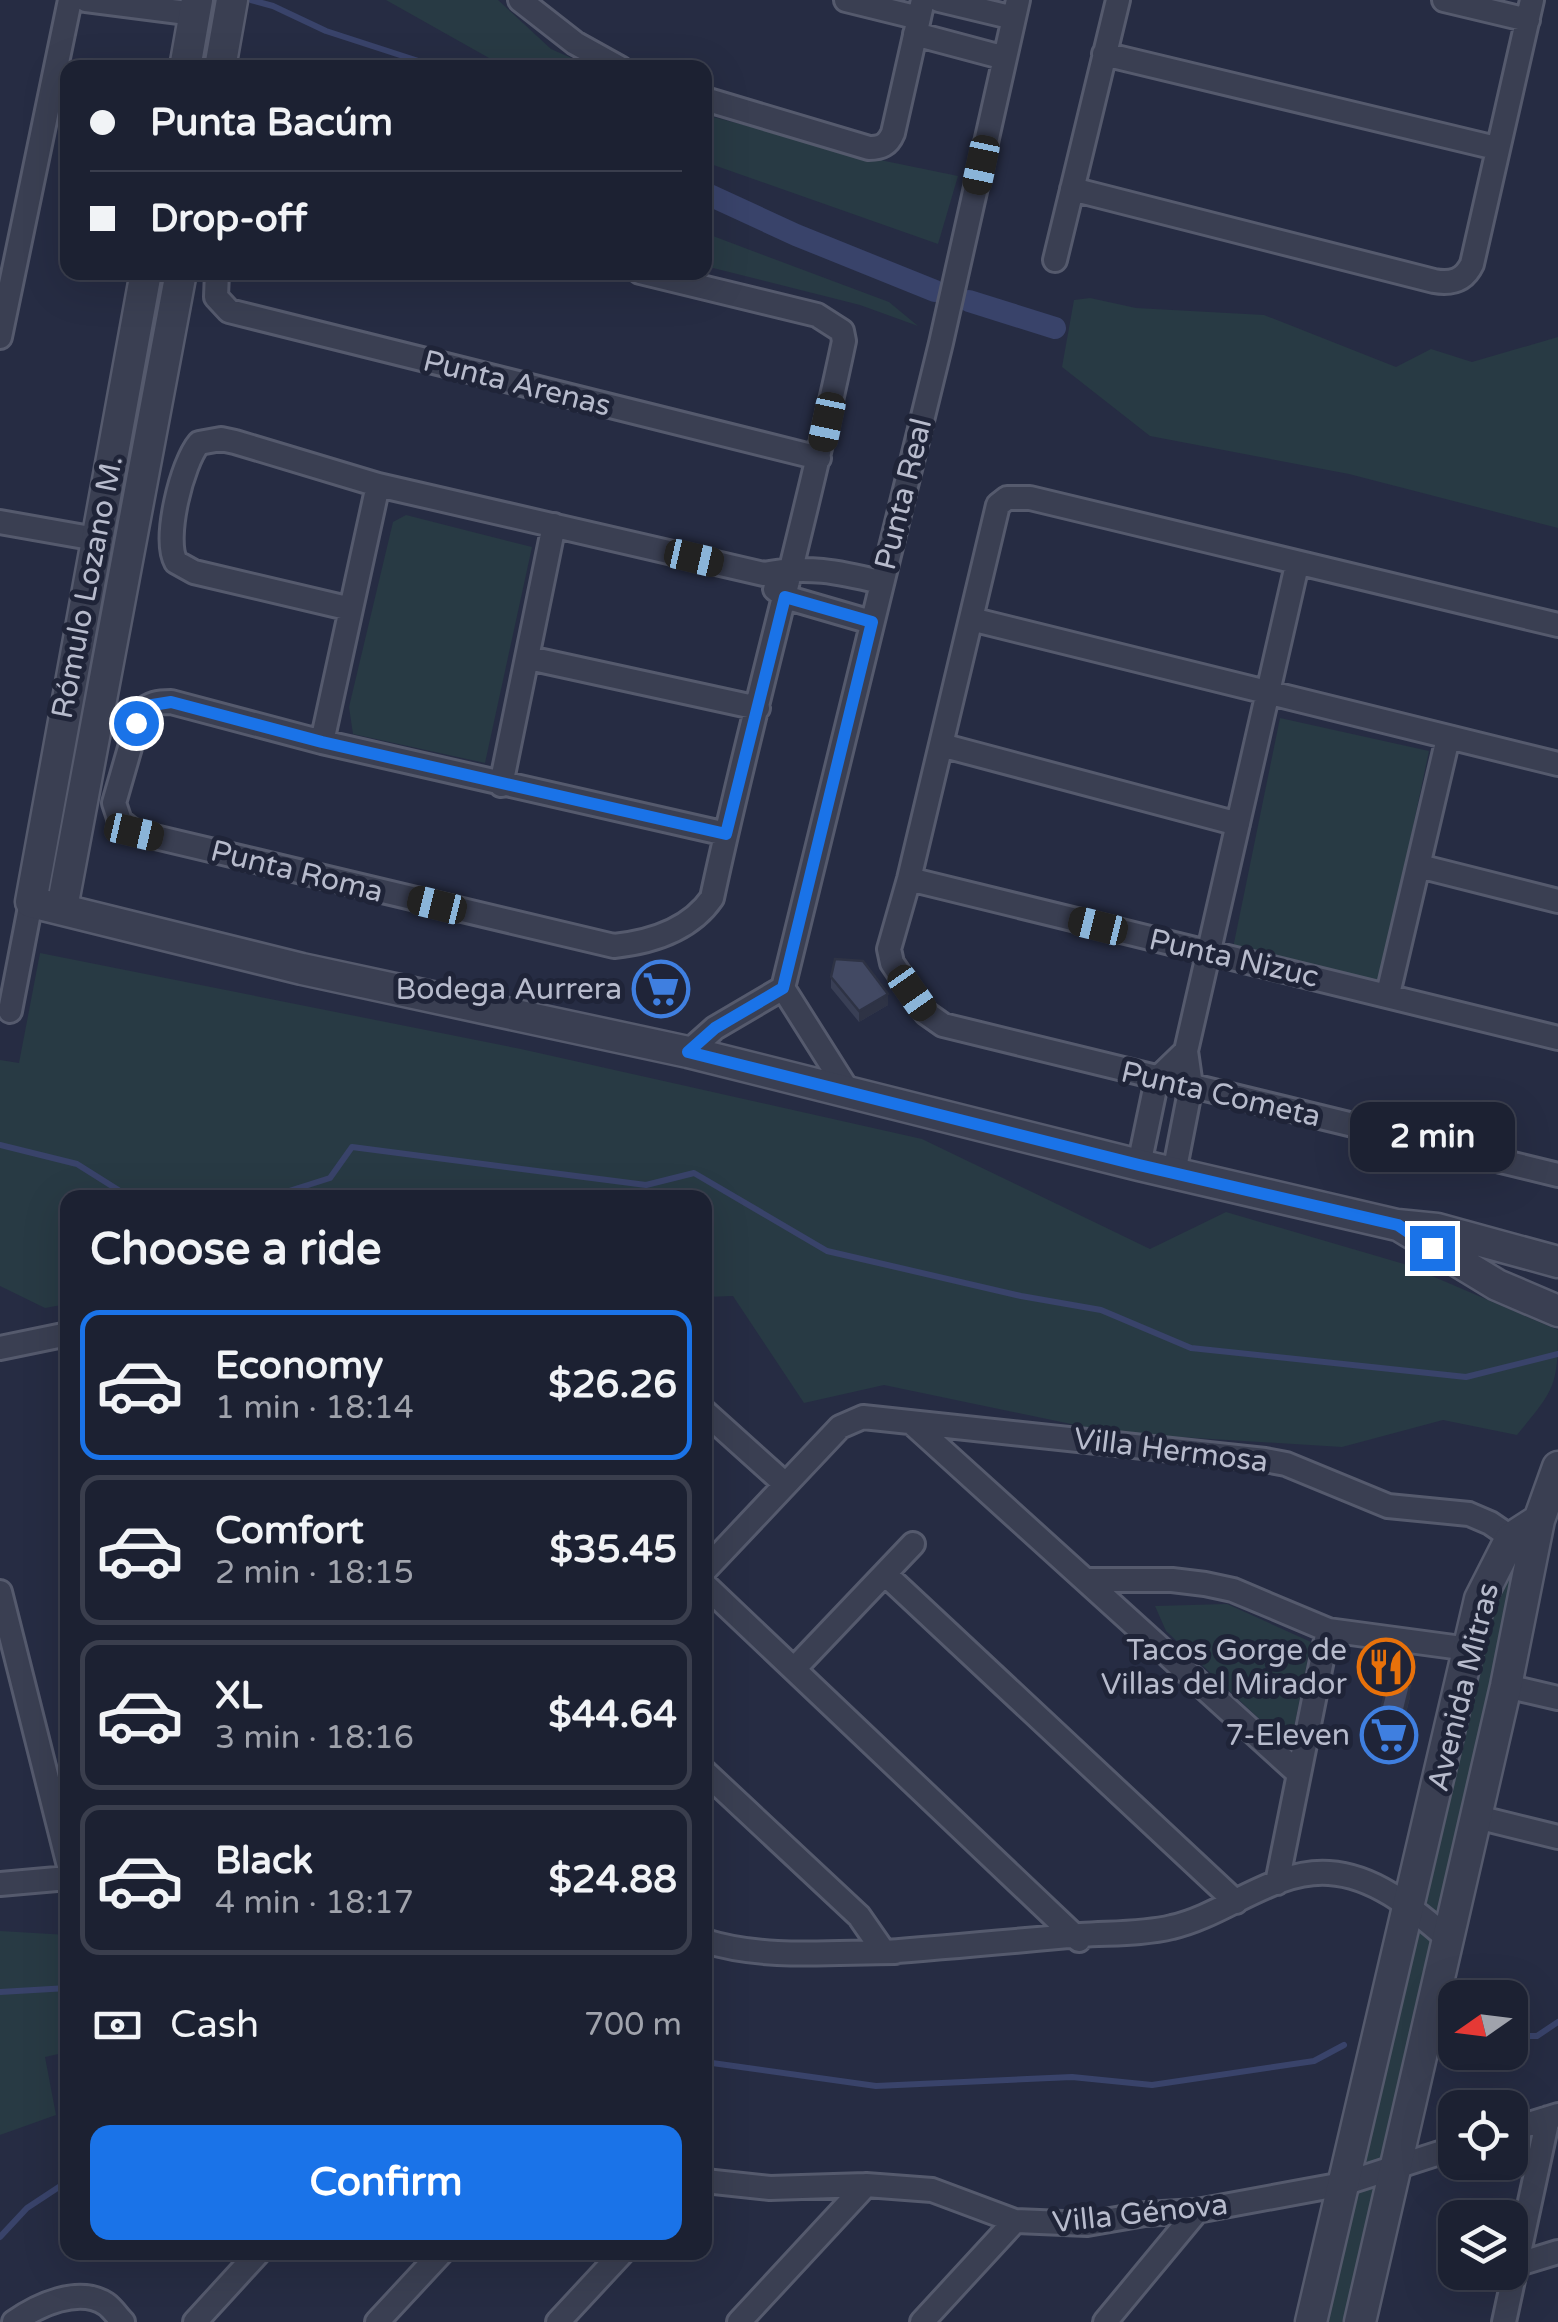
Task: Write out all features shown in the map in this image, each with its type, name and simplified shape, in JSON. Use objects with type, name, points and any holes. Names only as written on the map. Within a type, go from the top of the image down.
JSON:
[{"type":"street","points":[[0,337],[70,0]]},
{"type":"street","points":[[86,0],[196,7],[186,60]]},
{"type":"street","points":[[221,60],[232,0]]},
{"type":"street","points":[[520,0],[575,43],[606,60]]},
{"type":"street","points":[[846,0],[919,17],[1005,58]]},
{"type":"street","points":[[938,0],[1016,9]]},
{"type":"street","points":[[1072,189],[1434,281],[1451,282],[1464,277],[1472,264],[1530,10],[1444,0]]},
{"type":"street","points":[[1055,260],[1113,1]]},
{"type":"street","name":"Punta Real","points":[[783,988],[941,343],[1016,9]]},
{"type":"street","points":[[712,101],[869,148],[886,144],[893,132],[919,17]]},
{"type":"street","points":[[1104,54],[1496,148]]},
{"type":"street","name":"Rómulo Lozano M.","points":[[31,902],[145,280]]},
{"type":"street","points":[[62,908],[179,280]]},
{"type":"street","name":"Punta Arenas","points":[[216,280],[218,303],[229,311],[819,458]]},
{"type":"street","points":[[378,485],[322,742],[726,834],[844,341],[842,331],[817,315],[673,280]]},
{"type":"street","points":[[351,609],[194,572],[176,562],[170,540],[185,469],[199,443],[221,439],[378,485],[764,574],[824,569],[880,582]]},
{"type":"street","points":[[909,879],[998,505],[1007,498],[1030,498],[1558,625]]},
{"type":"street","points":[[0,522],[96,539]]},
{"type":"street","points":[[501,785],[554,526]]},
{"type":"street","points":[[1174,1172],[1191,1086],[1186,1051],[1298,565]]},
{"type":"street","points":[[764,574],[785,597],[872,622]]},
{"type":"street","points":[[972,619],[1558,764]]},
{"type":"street","points":[[529,658],[758,708]]},
{"type":"street","name":"Punta Roma","points":[[322,742],[171,702],[146,706],[136,723],[114,803],[120,821],[134,832],[614,946],[652,939],[694,920],[712,898],[726,834]]},
{"type":"street","points":[[1388,994],[1448,738]]},
{"type":"street","points":[[941,745],[1238,824]]},
{"type":"street","points":[[1419,866],[1558,901]]},
{"type":"street","name":"Punta Nizuc","points":[[909,879],[1558,1038]]},
{"type":"street","name":"Punta Cometa","points":[[909,879],[889,950],[892,963],[926,1013],[943,1026],[1558,1175]]},
{"type":"street","points":[[10,1011],[31,902],[302,969],[688,1052],[1139,1165],[1398,1225],[1438,1229],[1556,1261],[1550,1280],[1558,1298]]},
{"type":"street","points":[[688,1052],[715,1028],[783,988],[850,1094]]},
{"type":"street","points":[[1139,1165],[1157,1079],[1186,1051]]},
{"type":"street","points":[[1398,1225],[1471,1270],[1558,1311]]},
{"type":"street","points":[[0,1348],[60,1336]]},
{"type":"street","points":[[712,1418],[785,1484],[712,1562]]},
{"type":"street","name":"Villa Hermosa","points":[[785,1484],[840,1426],[864,1418],[1286,1464],[1388,1506],[1469,1514],[1522,1544]]},
{"type":"street","points":[[913,1424],[1298,1773]]},
{"type":"street","name":"Avenida Mitras","points":[[1308,2316],[1487,1580],[1539,1520],[1558,1467]]},
{"type":"street","points":[[794,1669],[913,1544]]},
{"type":"street","name":"Avenida Mitras","points":[[1360,2322],[1506,1686],[1522,1544]]},
{"type":"street","points":[[885,1574],[1236,1902]]},
{"type":"street","points":[[1087,1580],[1172,1580],[1232,1590],[1328,1630],[1469,1649]]},
{"type":"street","points":[[712,1591],[1079,1940],[1110,1943]]},
{"type":"street","points":[[0,1592],[60,1830]]},
{"type":"street","points":[[1277,1883],[1328,1630]]},
{"type":"street","points":[[1506,1686],[1558,1698]]},
{"type":"street","points":[[712,1779],[859,1916],[884,1952]]},
{"type":"street","points":[[1476,1817],[1558,1837]]},
{"type":"street","points":[[712,1942],[765,1952],[884,1952],[1079,1940],[1171,1928],[1305,1874],[1352,1876],[1410,1906],[1447,1938]]},
{"type":"street","points":[[0,1884],[60,1879]]},
{"type":"street","points":[[1528,2124],[1553,2116]]},
{"type":"street","points":[[1528,2225],[1553,2116]]},
{"type":"street","name":"Villa Génova","points":[[712,2182],[770,2188],[866,2185],[932,2190],[1015,2222],[1087,2224],[1145,2214],[1198,2211],[1343,2184],[1438,2154]]},
{"type":"street","points":[[739,2322],[866,2185]]},
{"type":"street","points":[[1104,2322],[1198,2211]]},
{"type":"street","points":[[922,2322],[1015,2222]]},
{"type":"street","points":[[1528,2261],[1558,2252]]},
{"type":"street","points":[[195,2322],[251,2260]]},
{"type":"street","points":[[377,2322],[435,2260]]},
{"type":"street","points":[[558,2322],[616,2260]]},
{"type":"street","points":[[1504,2322],[1512,2290]]},
{"type":"street","points":[[14,2322],[52,2302],[90,2298],[106,2304],[123,2322]]},
{"type":"shaded area","points":[[386,0],[498,0],[551,49],[576,60],[493,60]]},
{"type":"shaded area","points":[[712,117],[958,176],[938,244],[712,164]]},
{"type":"shaded area","points":[[712,236],[889,302],[918,326],[860,305],[712,268]]},
{"type":"shaded area","points":[[1090,298],[1136,308],[1264,315],[1396,367],[1431,349],[1472,362],[1558,337],[1558,528],[1349,474],[1150,436],[1062,367],[1074,300]]},
{"type":"shaded area","points":[[406,515],[532,547],[485,763],[353,734],[349,707],[393,522]]},
{"type":"shaded area","points":[[1280,718],[1429,751],[1380,983],[1233,948]]},
{"type":"shaded area","points":[[40,953],[521,1049],[922,1139],[1150,1249],[1226,1212],[1404,1264],[1558,1330],[1555,1377],[1546,1398],[1517,1435],[1443,1420],[1342,1447],[1114,1433],[884,1385],[804,1403],[733,1296],[712,1297],[712,1190],[60,1190],[60,1305],[45,1308],[0,1286],[0,1060],[19,1063]]},
{"type":"shaded area","points":[[1503,1567],[1517,1572],[1344,2322],[1328,2322]]},
{"type":"shaded area","points":[[1227,1604],[1311,1642],[1290,1748],[1166,1631],[1155,1606]]},
{"type":"shaded area","points":[[0,1931],[60,1935],[60,2054],[45,2057],[56,2115],[0,2135]]},
{"type":"building","points":[[835,959],[863,961],[888,994],[859,1011],[831,977]]},
{"type":"building","name":"7-Eleven","points":[[1388,1682],[1410,1686],[1396,1743],[1374,1737]]},
{"type":"waterway","points":[[251,0],[326,31],[415,60]]},
{"type":"waterway","points":[[712,196],[935,291]]},
{"type":"waterway","points":[[969,301],[1055,328]]},
{"type":"waterway","points":[[0,1145],[77,1164],[118,1190]]},
{"type":"waterway","points":[[292,1190],[330,1178],[352,1147],[646,1185],[694,1173],[827,1251],[1021,1296],[1101,1310],[1191,1348],[1466,1377],[1558,1354]]},
{"type":"waterway","points":[[0,1992],[60,1988]]},
{"type":"waterway","points":[[1528,2036],[1537,2036],[1558,2022]]},
{"type":"waterway","points":[[712,2063],[876,2086],[1072,2077],[1152,2085],[1314,2061],[1344,2045]]},
{"type":"waterway","points":[[0,2237],[27,2208],[60,2186]]},
{"type":"place","name":"Bodega Aurrera","points":[[661,989]]},
{"type":"place","name":"Tacos Gorge de Villas del Mirador","points":[[1386,1667]]},
{"type":"place","name":"7-Eleven","points":[[1389,1735]]},
{"type":"route","points":[[136,723],[146,706],[171,702],[501,785],[726,834],[785,597],[872,622],[783,988],[715,1028],[688,1052],[1139,1165],[1398,1225],[1432,1248]]}]
